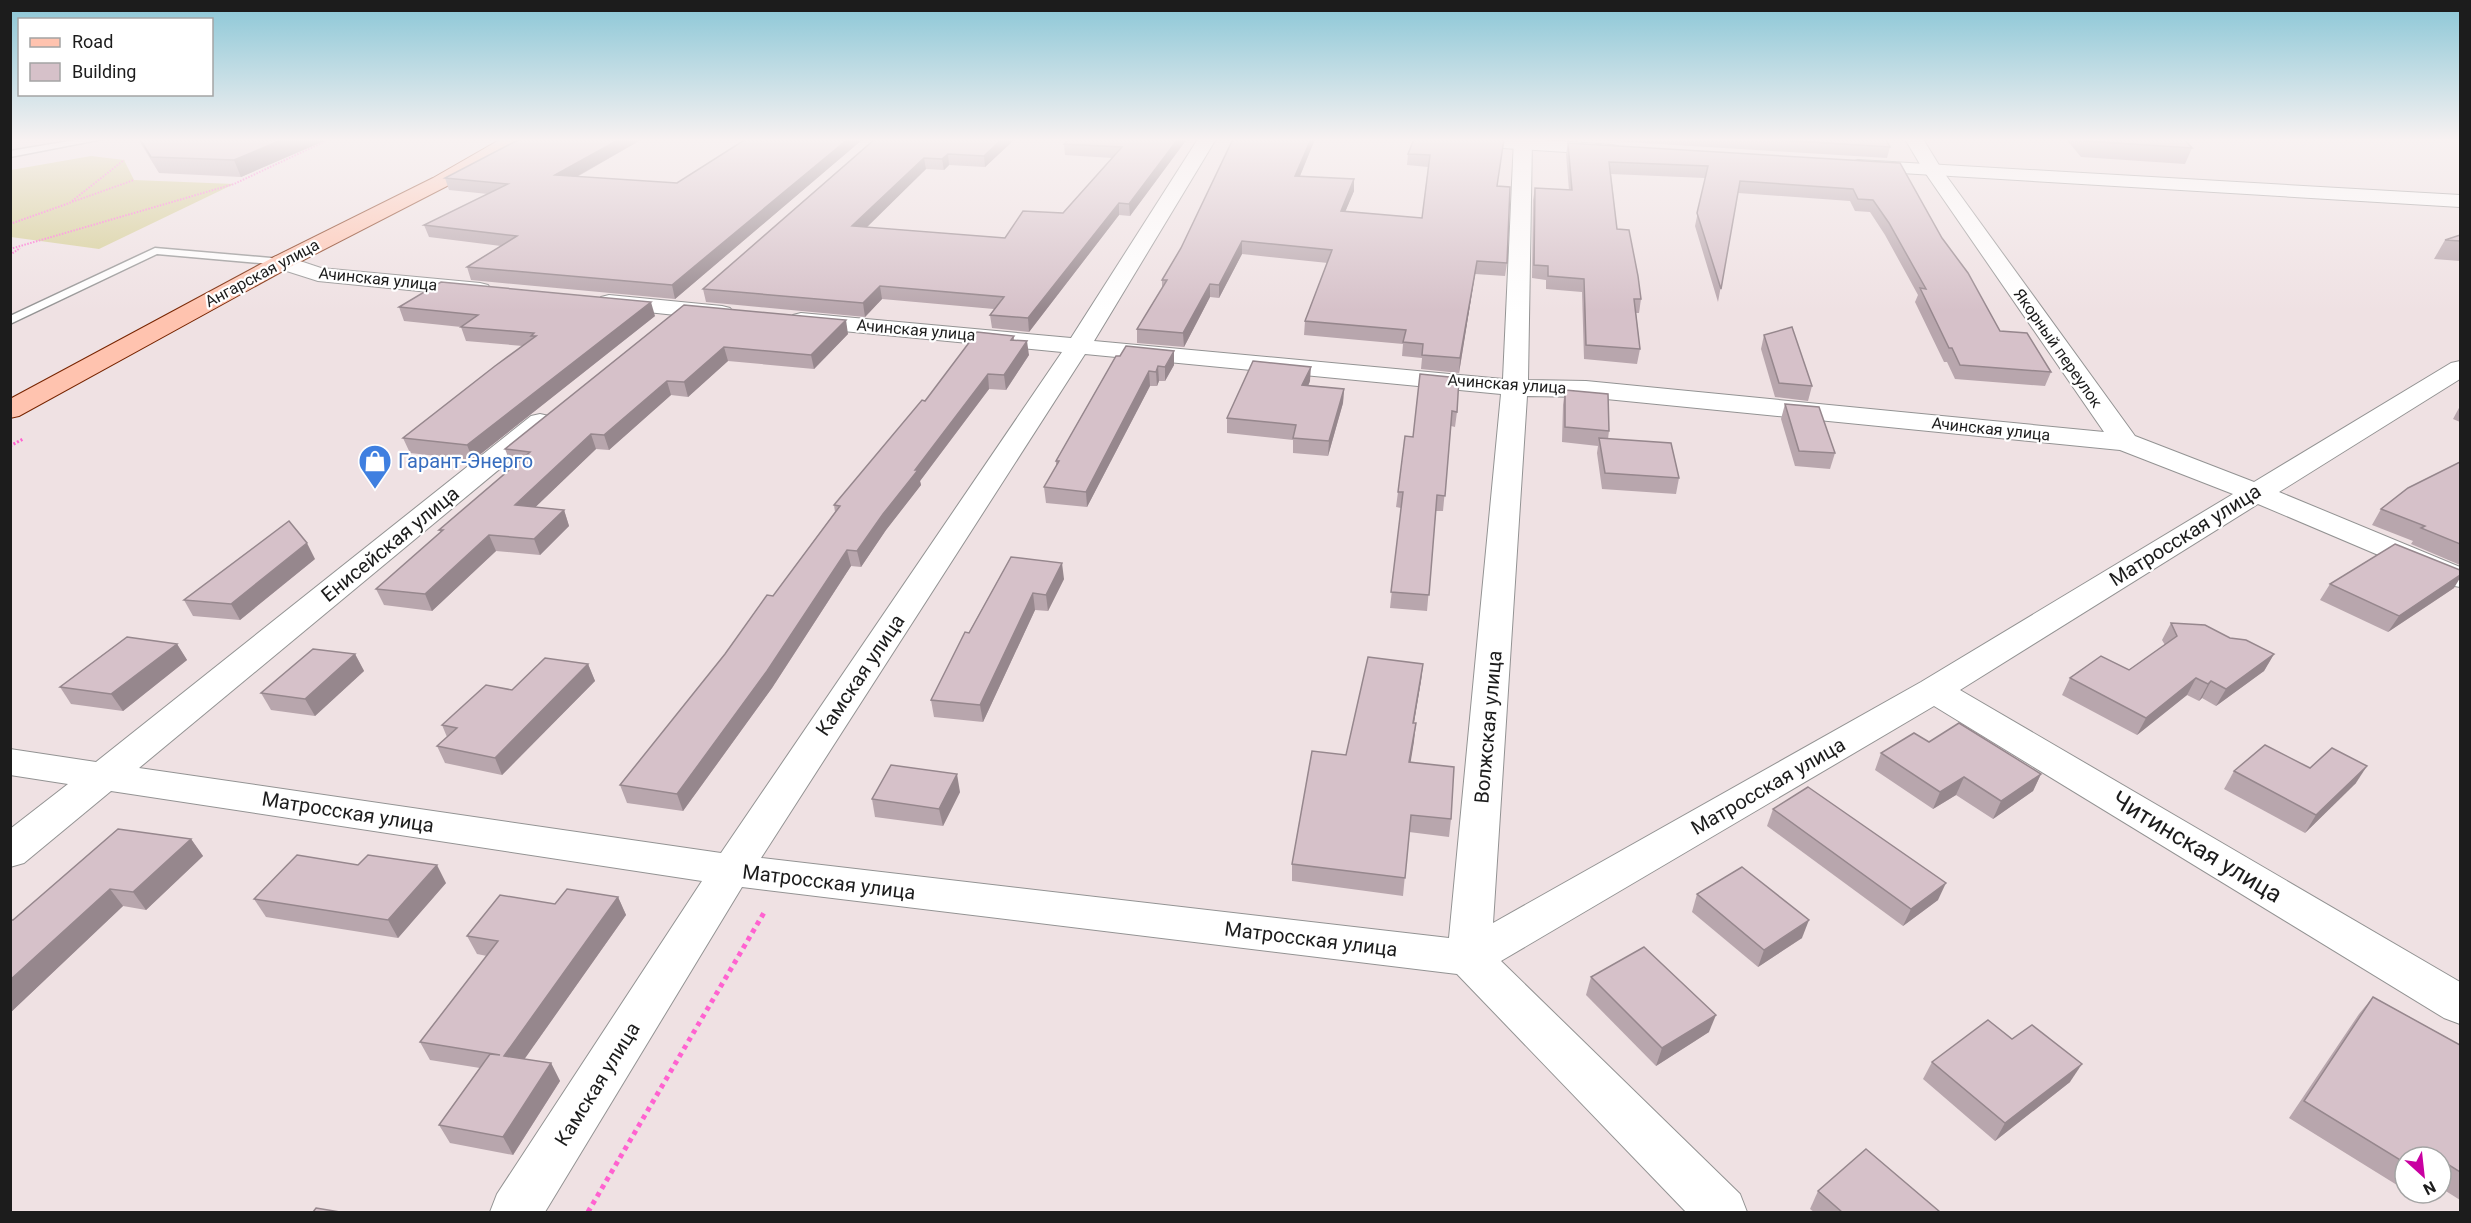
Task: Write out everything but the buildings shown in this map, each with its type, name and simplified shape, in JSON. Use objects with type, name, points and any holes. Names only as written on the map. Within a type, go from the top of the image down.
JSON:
[{"type":"main road","name":"Ангарская улица","points":[[10,410],[282,261],[412,196]]},
{"type":"street","name":"Камская улица","points":[[516,1212],[731,870],[1079,345],[1172,196]]},
{"type":"street","name":"Волжская улица","points":[[1470,958],[1515,388],[1521,196]]},
{"type":"street","name":"Якорный переулок","points":[[1951,196],[2125,442]]},
{"type":"street","points":[[2373,196],[2460,201]]},
{"type":"street","name":"Ачинская улица","points":[[282,261],[318,274],[505,292]]},
{"type":"street","points":[[652,332],[707,286]]},
{"type":"street","points":[[587,300],[739,314]]},
{"type":"street","name":"Ачинская улица","points":[[774,317],[1515,388],[1586,389],[2125,442]]},
{"type":"street","name":"Матросская улица","points":[[10,762],[731,870],[1470,958],[1934,690],[2460,368]]},
{"type":"street","name":"Енисейская улица","points":[[10,852],[559,407]]},
{"type":"street","points":[[2125,442],[2254,492],[2460,578]]},
{"type":"street","name":"Читинская улица","points":[[1934,690],[2460,1005]]},
{"type":"street","points":[[1470,958],[1721,1212]]},
{"type":"lane","points":[[10,321],[155,251],[282,261]]},
{"type":"path","points":[[69,203],[78,196]]},
{"type":"path","points":[[10,224],[89,196]]},
{"type":"path","points":[[10,249],[193,196]]},
{"type":"path","points":[[10,245],[23,246]]},
{"type":"path","points":[[10,255],[23,246]]},
{"type":"path","points":[[588,1212],[786,877]]},
{"type":"shaded area","points":[[11,196],[209,196],[99,249],[11,237]]},
{"type":"place","name":"Гарант-Энерго","points":[[375,490]]}]
